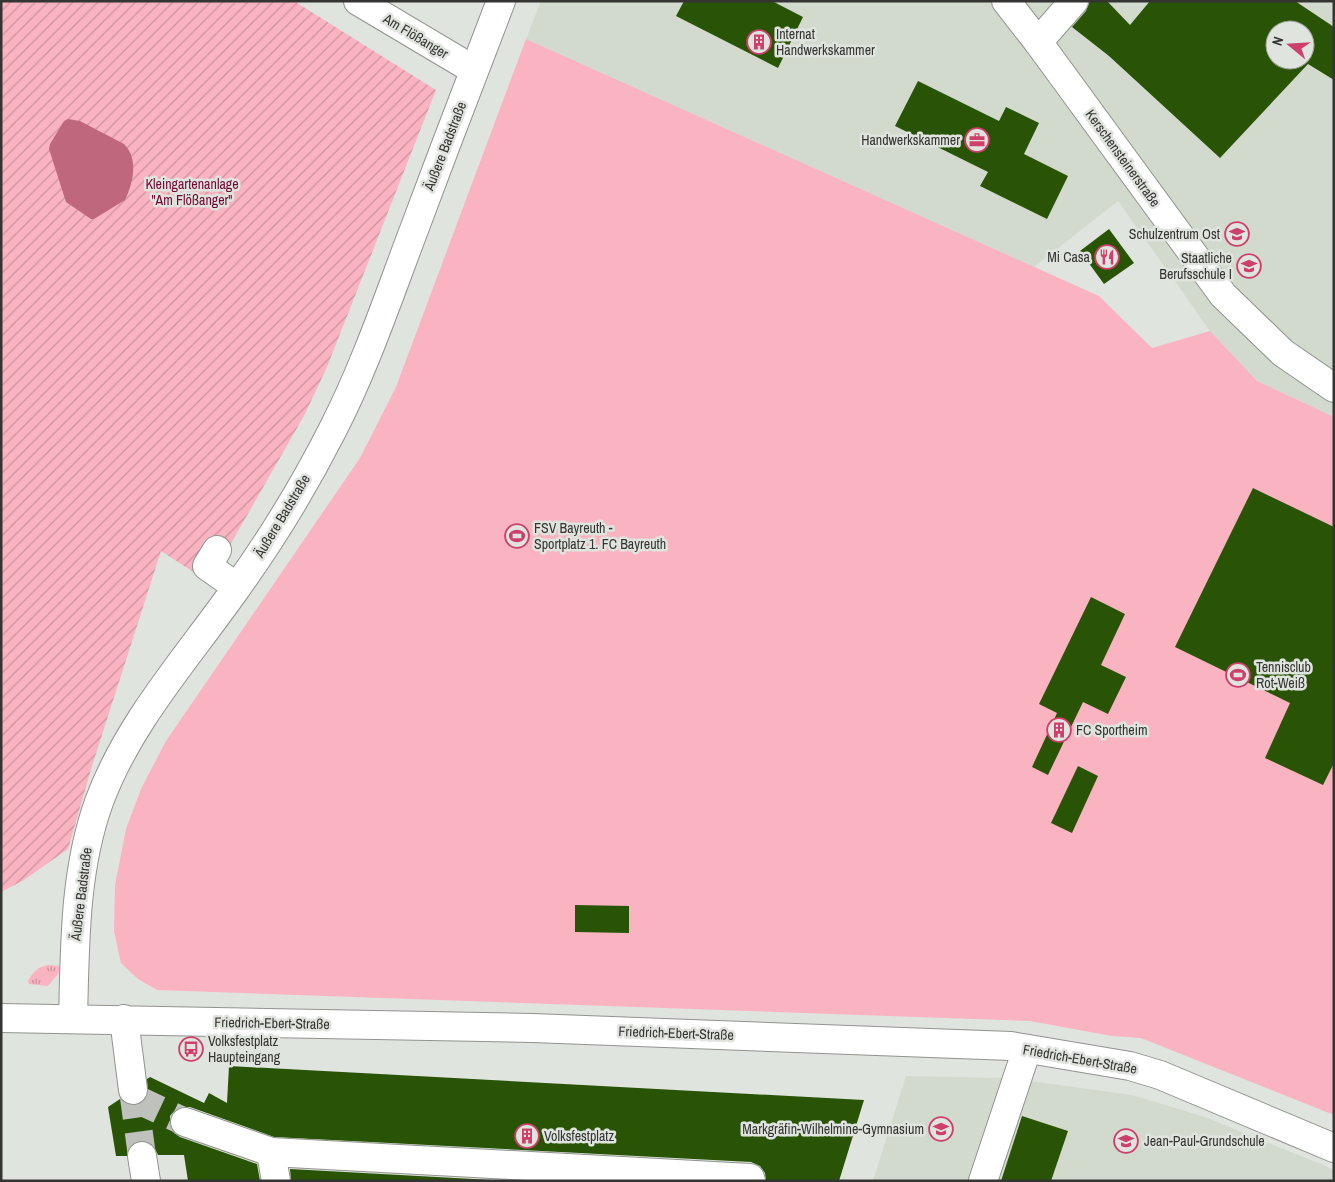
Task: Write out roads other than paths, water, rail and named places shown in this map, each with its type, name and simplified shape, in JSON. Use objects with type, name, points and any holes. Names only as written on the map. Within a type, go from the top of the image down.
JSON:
[{"type":"street","name":"Am Flößanger","points":[[358,1],[474,70]]},
{"type":"street","name":"Äußere Badstraße","points":[[74,1020],[75,947],[83,859],[98,803],[124,747],[154,701],[237,587],[285,514],[336,422],[365,358],[501,1]]},
{"type":"street","name":"Kerschensteinerstraße","points":[[1006,1],[1223,295],[1283,353],[1334,388]]},
{"type":"street","points":[[1038,42],[1074,1]]},
{"type":"street","points":[[217,550],[207,566],[237,587]]},
{"type":"street","name":"Friedrich-Ebert-Straße","points":[[1,1018],[542,1028],[1010,1046],[1130,1066],[1160,1075],[1334,1148]]},
{"type":"street","points":[[124,1019],[133,1090]]},
{"type":"street","points":[[983,1181],[1027,1049]]},
{"type":"street","points":[[185,1122],[272,1152],[750,1178],[751,1181]]},
{"type":"street","points":[[272,1152],[276,1181]]},
{"type":"tunnel","points":[[133,1090],[142,1156]]},
{"type":"tunnel","points":[[134,1098],[185,1122]]},
{"type":"place","name":"Internat Handwerkskammer","points":[[759,42]]},
{"type":"place","name":"Handwerkskammer","points":[[977,140]]},
{"type":"place","name":"Schulzentrum Ost","points":[[1237,234]]},
{"type":"place","name":"Mi Casa","points":[[1107,257]]},
{"type":"place","name":"Staatliche Berufsschule I","points":[[1249,266]]},
{"type":"place","name":"FSV Bayreuth - Sportplatz 1. FC Bayreuth","points":[[517,536]]},
{"type":"place","name":"Tennisclub Rot-Weiß","points":[[1238,675]]},
{"type":"place","name":"FC Sportheim","points":[[1059,730]]},
{"type":"place","name":"Volksfestplatz Haupteingang","points":[[191,1049]]},
{"type":"place","name":"Markgräfin-Wilhelmine-Gymnasium","points":[[941,1129]]},
{"type":"place","name":"Volksfestplatz","points":[[527,1136]]},
{"type":"place","name":"Jean-Paul-Grundschule","points":[[1126,1141]]},
{"type":"park label","name":"Kleingartenanlage \"Am Flößanger\"","points":[[192,192]]}]
